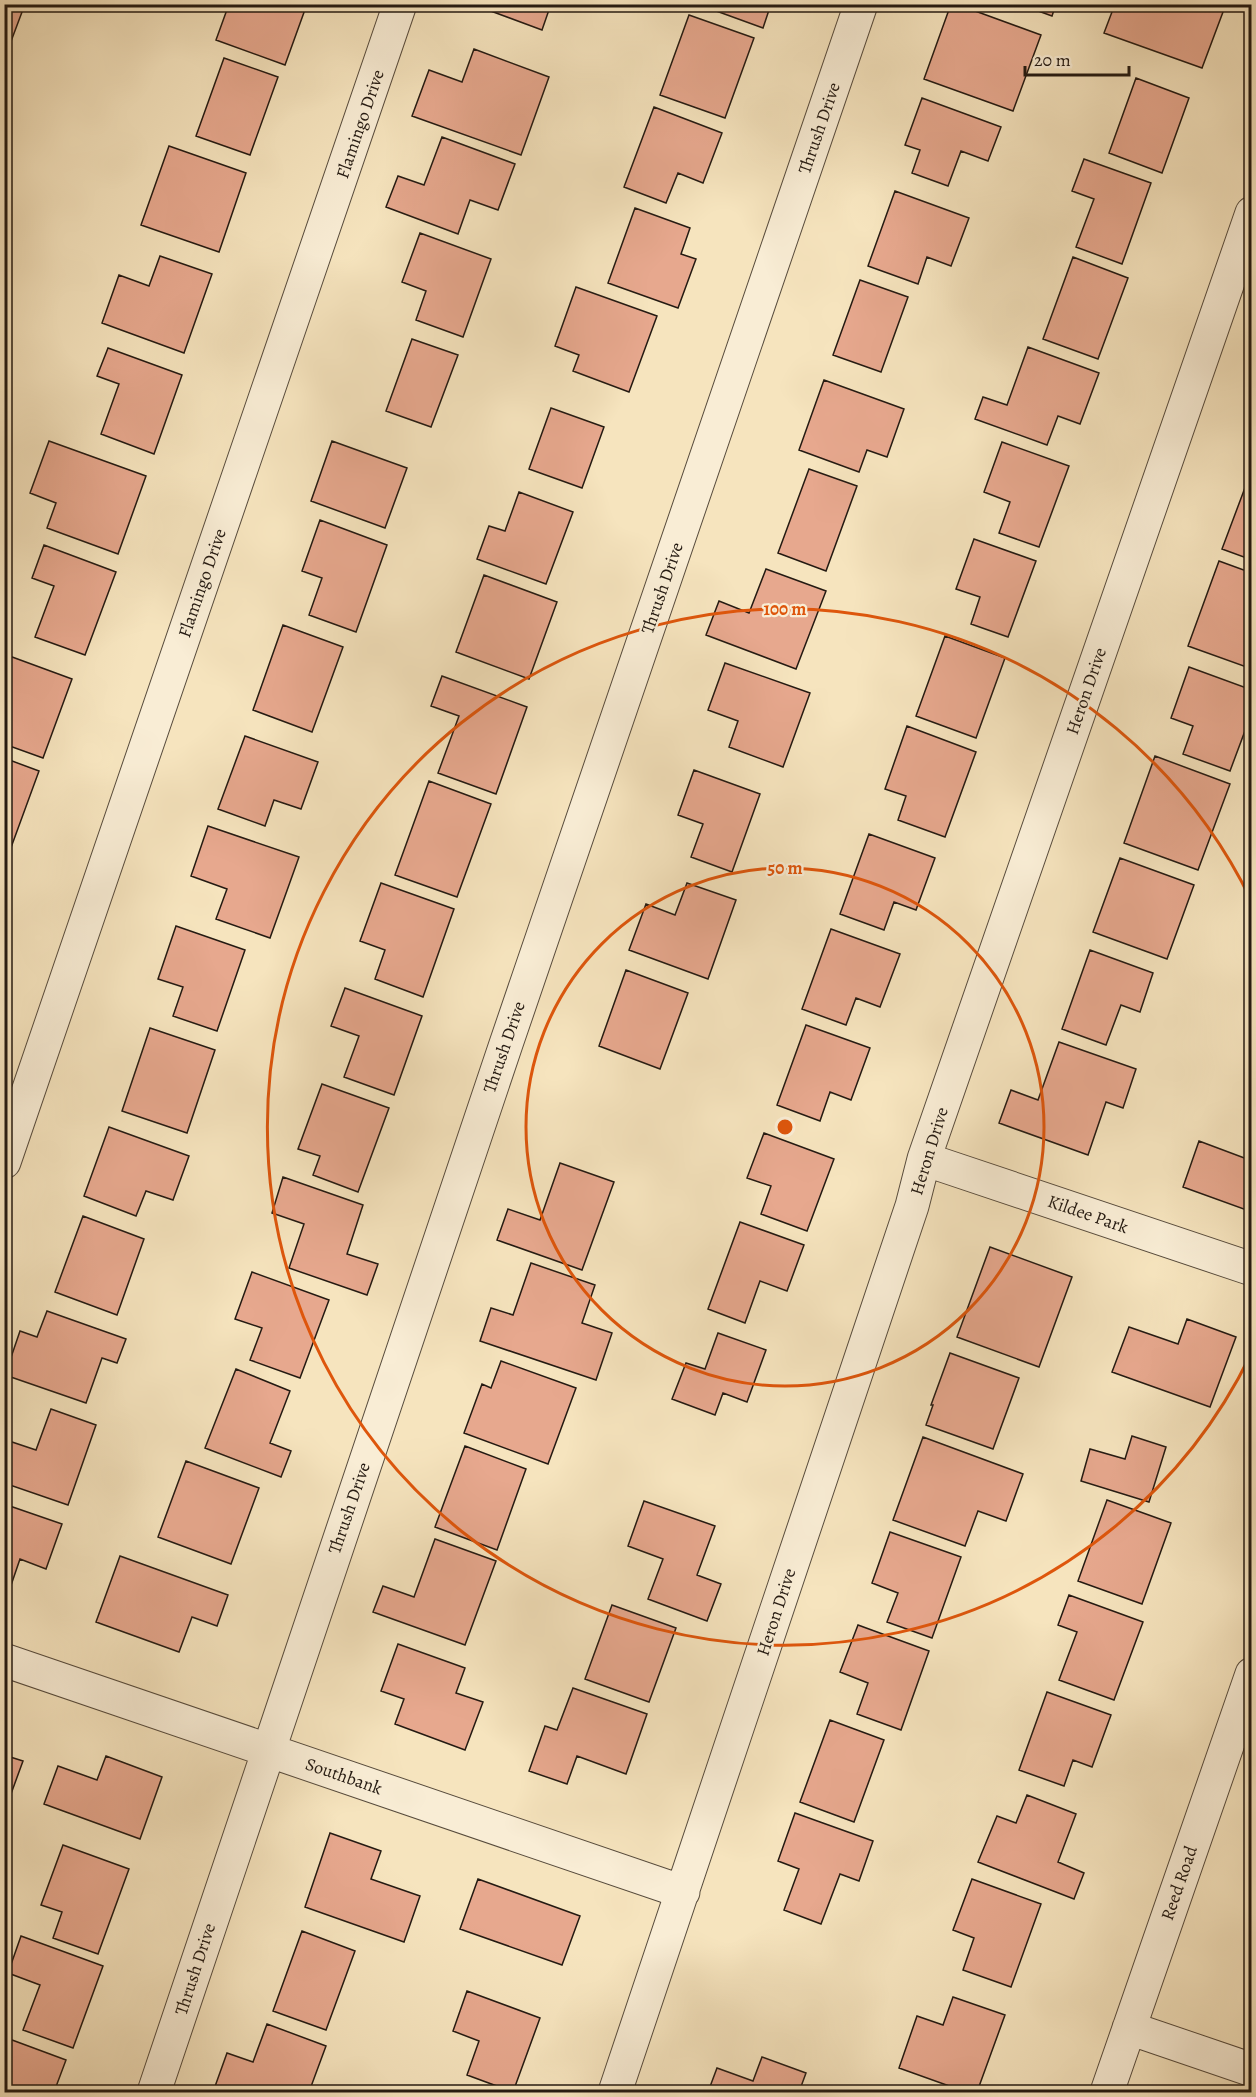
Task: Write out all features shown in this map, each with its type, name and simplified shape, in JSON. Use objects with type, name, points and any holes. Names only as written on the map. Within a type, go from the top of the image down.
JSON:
[{"type":"street","name":"Flamingo Drive","points":[[4,1162],[400,4]]},
{"type":"street","name":"Thrush Drive","points":[[154,2092],[506,1044],[861,4]]},
{"type":"street","name":"Heron Drive","points":[[615,2092],[912,1206],[924,1159],[1251,213]]},
{"type":"street","name":"Kildee Park","points":[[924,1159],[1251,1269]]},
{"type":"street","name":"Southbank","points":[[4,1660],[683,1892]]},
{"type":"street","name":"Reed Road","points":[[1107,2092],[1251,1674]]},
{"type":"street","points":[[1129,2028],[1251,2070]]},
{"type":"building","points":[[4,4],[25,4],[4,60]]},
{"type":"building","points":[[229,4],[307,4],[285,65],[216,40]]},
{"type":"building","points":[[490,4],[551,4],[542,30],[488,10]]},
{"type":"building","points":[[697,4],[771,4],[763,28]]},
{"type":"building","points":[[951,4],[1041,35],[1013,111],[924,79]]},
{"type":"building","points":[[1019,4],[1056,4],[1052,16]]},
{"type":"building","points":[[1115,4],[1160,4],[1169,8],[1170,4],[1226,4],[1202,68],[1104,33]]},
{"type":"building","points":[[689,15],[754,38],[725,118],[660,95]]},
{"type":"building","points":[[474,49],[549,77],[521,155],[412,116],[429,70],[462,82]]},
{"type":"building","points":[[224,58],[278,77],[250,155],[196,136]]},
{"type":"building","points":[[1136,78],[1189,98],[1162,173],[1109,153]]},
{"type":"building","points":[[922,98],[1001,127],[988,161],[961,151],[948,186],[912,173],[920,150],[905,145]]},
{"type":"building","points":[[654,107],[722,133],[703,183],[678,173],[666,203],[624,187]]},
{"type":"building","points":[[442,137],[515,164],[498,210],[470,200],[458,234],[386,207],[398,176],[424,185]]},
{"type":"building","points":[[169,146],[246,173],[219,252],[141,225]]},
{"type":"building","points":[[1084,159],[1151,183],[1122,264],[1076,247],[1094,199],[1072,191]]},
{"type":"building","points":[[895,191],[969,218],[951,266],[927,257],[918,284],[868,266]]},
{"type":"building","points":[[635,208],[690,228],[681,254],[696,259],[678,308],[608,283]]},
{"type":"building","points":[[420,233],[491,259],[463,337],[416,320],[426,291],[402,282]]},
{"type":"building","points":[[160,256],[212,274],[184,353],[102,323],[119,275],[149,286]]},
{"type":"building","points":[[1073,257],[1128,278],[1098,359],[1043,339]]},
{"type":"building","points":[[860,280],[908,297],[881,372],[833,355]]},
{"type":"building","points":[[576,287],[657,316],[629,392],[573,371],[579,355],[555,346]]},
{"type":"building","points":[[412,339],[458,355],[431,427],[386,411]]},
{"type":"building","points":[[1028,347],[1099,373],[1080,424],[1058,416],[1047,445],[975,419],[983,397],[1007,405]]},
{"type":"building","points":[[108,348],[182,375],[154,454],[101,434],[119,384],[97,376]]},
{"type":"building","points":[[824,380],[904,409],[887,457],[867,450],[859,472],[799,450]]},
{"type":"building","points":[[551,408],[604,427],[582,488],[529,469]]},
{"type":"building","points":[[49,441],[146,476],[118,554],[47,528],[56,503],[30,493]]},
{"type":"building","points":[[332,441],[407,468],[385,528],[311,501]]},
{"type":"building","points":[[1002,442],[1069,466],[1039,547],[999,533],[1010,502],[984,492]]},
{"type":"building","points":[[809,469],[857,486],[826,571],[778,553]]},
{"type":"building","points":[[1252,469],[1252,560],[1222,549]]},
{"type":"building","points":[[519,492],[573,512],[546,584],[477,559],[489,526],[505,531]]},
{"type":"building","points":[[320,520],[387,545],[356,632],[309,615],[322,578],[302,571]]},
{"type":"building","points":[[974,539],[1036,561],[1008,637],[971,624],[980,597],[956,589]]},
{"type":"building","points":[[44,545],[116,572],[85,655],[35,637],[54,586],[32,578]]},
{"type":"building","points":[[1219,561],[1252,573],[1252,669],[1188,646]]},
{"type":"building","points":[[766,569],[826,591],[796,669],[706,635],[719,601],[749,613]]},
{"type":"building","points":[[484,575],[557,602],[529,679],[456,652]]},
{"type":"building","points":[[283,625],[343,647],[312,732],[253,710]]},
{"type":"building","points":[[945,636],[1005,658],[976,738],[916,716]]},
{"type":"building","points":[[4,654],[72,679],[43,758],[4,744]]},
{"type":"building","points":[[725,663],[810,693],[783,767],[729,747],[738,721],[708,710]]},
{"type":"building","points":[[1189,667],[1252,690],[1252,712],[1230,771],[1183,754],[1193,726],[1171,718]]},
{"type":"building","points":[[442,676],[527,707],[496,794],[438,773],[459,716],[431,706]]},
{"type":"building","points":[[907,726],[976,752],[945,837],[898,820],[906,796],[885,789]]},
{"type":"building","points":[[245,736],[318,762],[301,809],[274,800],[265,826],[218,809]]},
{"type":"building","points":[[1155,756],[1230,784],[1198,870],[1124,843]]},
{"type":"building","points":[[4,758],[39,771],[9,853],[4,851]]},
{"type":"building","points":[[694,770],[760,794],[732,872],[691,857],[703,824],[678,815]]},
{"type":"building","points":[[429,781],[491,804],[457,897],[395,875]]},
{"type":"building","points":[[208,826],[299,857],[270,938],[216,919],[227,889],[191,876]]},
{"type":"building","points":[[869,834],[935,858],[916,910],[894,902],[884,930],[840,914]]},
{"type":"building","points":[[1120,858],[1194,885],[1167,959],[1093,932]]},
{"type":"building","points":[[381,883],[454,909],[423,997],[375,979],[385,950],[360,941]]},
{"type":"building","points":[[687,883],[736,900],[708,979],[629,950],[646,904],[675,915]]},
{"type":"building","points":[[176,926],[245,950],[217,1031],[173,1016],[183,987],[158,979]]},
{"type":"building","points":[[831,929],[900,954],[880,1007],[856,998],[846,1025],[802,1009]]},
{"type":"building","points":[[1090,950],[1153,973],[1140,1012],[1121,1005],[1106,1045],[1062,1029]]},
{"type":"building","points":[[626,970],[688,993],[660,1069],[599,1046]]},
{"type":"building","points":[[345,988],[422,1016],[394,1095],[344,1077],[359,1036],[331,1026]]},
{"type":"building","points":[[806,1025],[870,1048],[851,1100],[830,1092],[820,1121],[777,1105]]},
{"type":"building","points":[[150,1028],[215,1050],[187,1133],[122,1111]]},
{"type":"building","points":[[1059,1042],[1136,1069],[1123,1108],[1106,1102],[1088,1155],[999,1123],[1011,1090],[1038,1100]]},
{"type":"building","points":[[322,1084],[389,1108],[358,1192],[313,1175],[320,1156],[298,1149]]},
{"type":"building","points":[[109,1127],[189,1156],[173,1200],[146,1191],[136,1216],[84,1196]]},
{"type":"building","points":[[764,1133],[834,1159],[807,1231],[761,1214],[771,1186],[747,1178]]},
{"type":"building","points":[[1199,1141],[1247,1159],[1252,1145],[1252,1212],[1183,1187]]},
{"type":"building","points":[[560,1163],[614,1182],[582,1270],[497,1240],[508,1209],[540,1220]]},
{"type":"building","points":[[283,1177],[363,1205],[347,1254],[378,1264],[367,1295],[289,1268],[304,1224],[272,1213]]},
{"type":"building","points":[[83,1216],[144,1239],[117,1315],[55,1292]]},
{"type":"building","points":[[740,1222],[804,1245],[787,1291],[760,1281],[745,1323],[708,1309]]},
{"type":"building","points":[[990,1247],[1072,1277],[1039,1367],[957,1337]]},
{"type":"building","points":[[531,1263],[595,1285],[582,1323],[612,1333],[596,1380],[480,1341],[491,1308],[513,1315]]},
{"type":"building","points":[[252,1272],[329,1300],[300,1378],[250,1360],[262,1328],[235,1319]]},
{"type":"building","points":[[47,1311],[126,1339],[117,1363],[102,1358],[86,1403],[5,1375],[20,1331],[37,1337]]},
{"type":"building","points":[[1187,1319],[1236,1337],[1210,1407],[1112,1372],[1129,1327],[1178,1344]]},
{"type":"building","points":[[718,1333],[766,1350],[747,1402],[723,1393],[715,1415],[672,1399],[686,1363],[705,1369]]},
{"type":"building","points":[[950,1353],[1019,1378],[993,1449],[926,1425]]},
{"type":"building","points":[[501,1361],[576,1388],[548,1464],[464,1433],[482,1384],[491,1388]]},
{"type":"building","points":[[236,1369],[290,1391],[270,1443],[291,1451],[281,1477],[205,1448]]},
{"type":"building","points":[[51,1409],[96,1425],[68,1505],[4,1483],[4,1454],[9,1441],[36,1450]]},
{"type":"building","points":[[1132,1436],[1166,1447],[1149,1502],[1081,1481],[1090,1449],[1125,1459]]},
{"type":"building","points":[[923,1437],[1023,1474],[1006,1521],[978,1511],[965,1546],[893,1520]]},
{"type":"building","points":[[465,1446],[526,1469],[497,1550],[435,1527]]},
{"type":"building","points":[[186,1461],[259,1488],[231,1564],[158,1537]]},
{"type":"building","points":[[1107,1500],[1171,1523],[1142,1604],[1078,1581]]},
{"type":"building","points":[[644,1501],[715,1526],[697,1575],[721,1584],[707,1621],[648,1599],[663,1559],[628,1546]]},
{"type":"building","points":[[4,1504],[62,1524],[46,1569],[20,1559],[8,1594],[4,1593]]},
{"type":"building","points":[[890,1532],[961,1557],[932,1638],[887,1622],[898,1593],[872,1583]]},
{"type":"building","points":[[435,1539],[496,1561],[465,1645],[373,1612],[383,1586],[414,1597]]},
{"type":"building","points":[[120,1556],[228,1595],[217,1626],[192,1617],[179,1652],[96,1622]]},
{"type":"building","points":[[1069,1595],[1143,1622],[1114,1700],[1059,1680],[1077,1632],[1058,1625]]},
{"type":"building","points":[[612,1605],[676,1628],[649,1702],[585,1679]]},
{"type":"building","points":[[858,1625],[929,1651],[901,1730],[857,1714],[868,1683],[840,1672]]},
{"type":"building","points":[[398,1644],[465,1668],[456,1693],[483,1702],[465,1750],[395,1724],[404,1699],[381,1691]]},
{"type":"building","points":[[573,1688],[647,1714],[626,1774],[577,1756],[567,1784],[529,1771],[545,1726],[557,1730]]},
{"type":"building","points":[[1047,1692],[1111,1715],[1092,1767],[1073,1760],[1064,1786],[1019,1770]]},
{"type":"building","points":[[830,1720],[884,1740],[854,1822],[800,1802]]},
{"type":"building","points":[[4,1755],[23,1761],[4,1813]]},
{"type":"building","points":[[106,1756],[162,1777],[140,1839],[44,1804],[58,1766],[97,1780]]},
{"type":"building","points":[[1027,1795],[1076,1814],[1058,1862],[1084,1873],[1074,1899],[978,1862],[997,1816],[1016,1823]]},
{"type":"building","points":[[795,1813],[873,1841],[859,1881],[840,1874],[821,1924],[784,1910],[799,1869],[778,1861]]},
{"type":"building","points":[[330,1833],[381,1851],[371,1879],[420,1896],[404,1942],[305,1907]]},
{"type":"building","points":[[63,1845],[129,1869],[98,1954],[53,1938],[62,1912],[41,1905]]},
{"type":"building","points":[[478,1879],[580,1916],[562,1965],[460,1929]]},
{"type":"building","points":[[972,1879],[1041,1904],[1011,1987],[963,1970],[974,1938],[953,1930]]},
{"type":"building","points":[[302,1931],[355,1951],[326,2030],[273,2011]]},
{"type":"building","points":[[21,1936],[103,1966],[73,2048],[23,2030],[40,1985],[8,1973]]},
{"type":"building","points":[[467,1991],[540,2018],[513,2092],[467,2075],[479,2041],[453,2031]]},
{"type":"building","points":[[953,1997],[1005,2015],[977,2092],[966,2092],[899,2068],[917,2016],[943,2025]]},
{"type":"building","points":[[267,2024],[326,2046],[309,2092],[213,2092],[227,2053],[253,2062]]},
{"type":"building","points":[[4,2037],[66,2060],[54,2092],[4,2092]]},
{"type":"building","points":[[762,2057],[806,2073],[799,2092],[708,2092],[717,2068],[753,2081]]},
{"type":"building","points":[[446,2087],[462,2092],[444,2092]]}]
